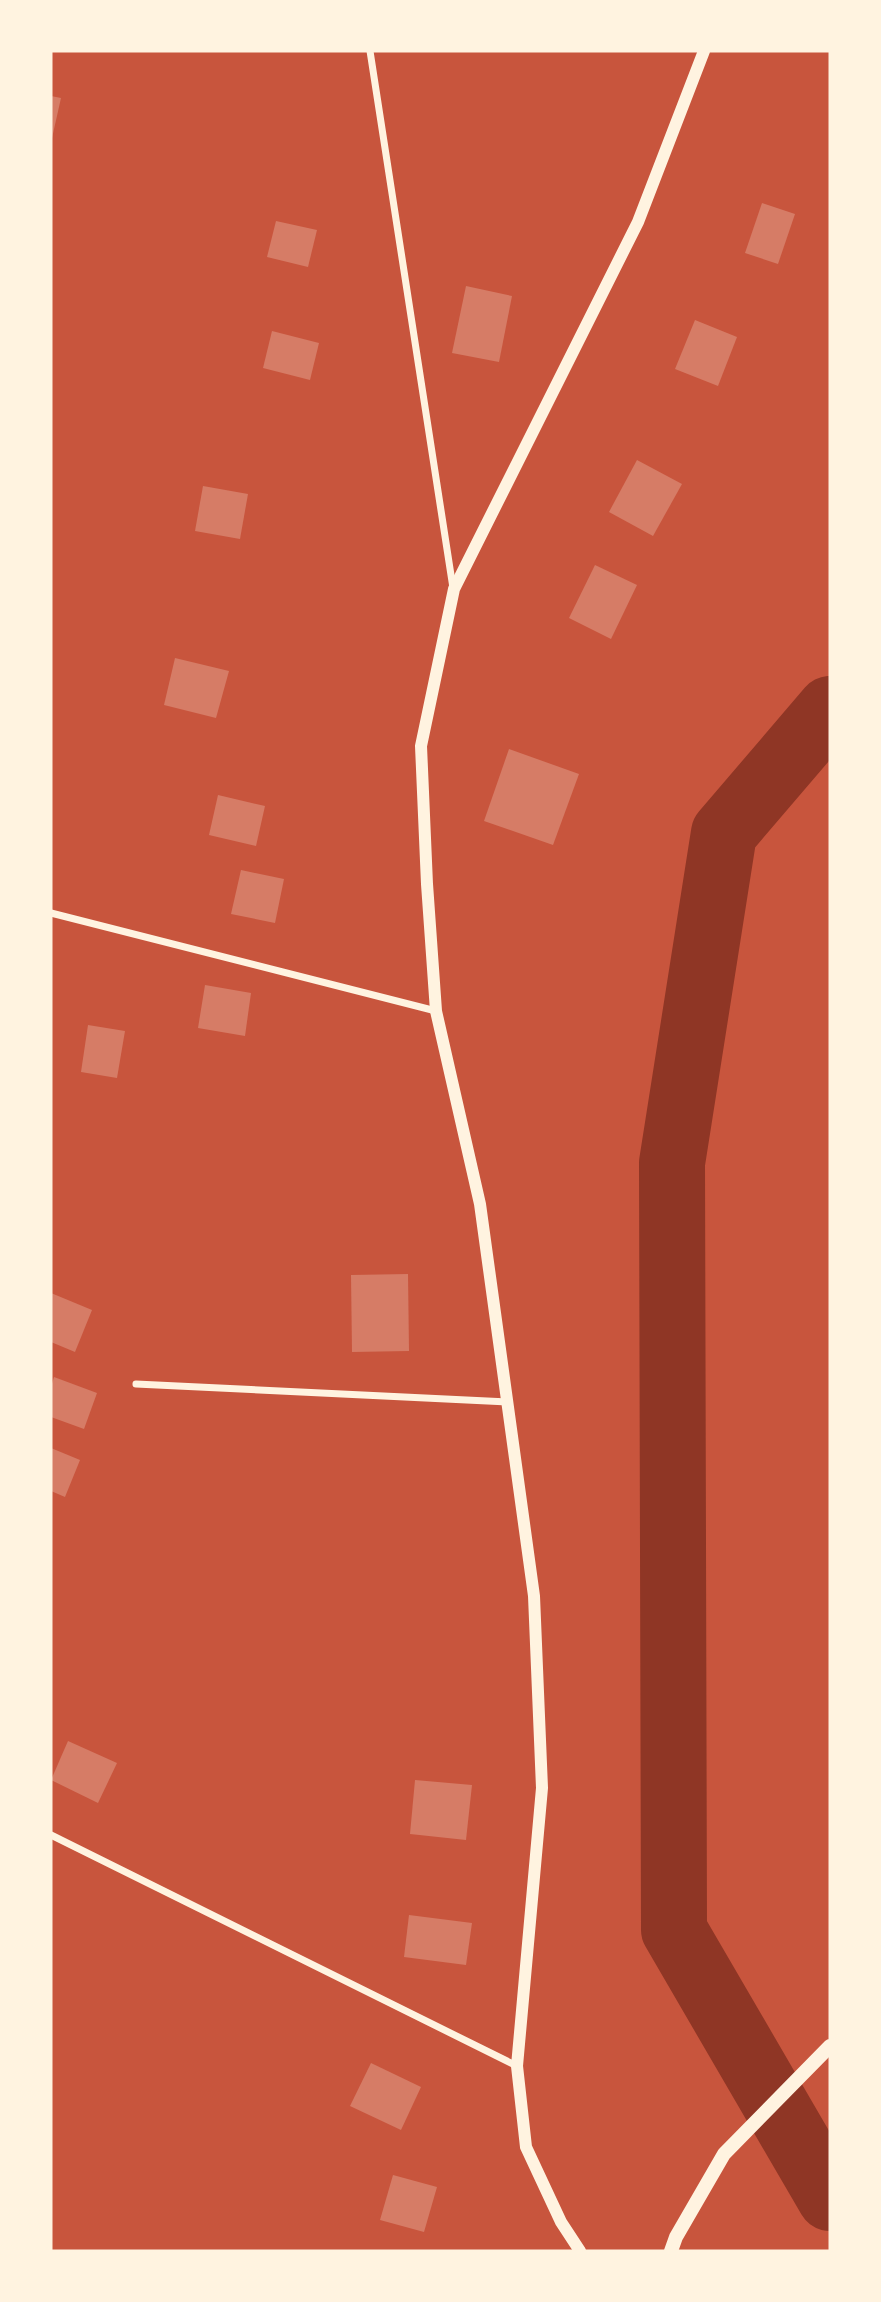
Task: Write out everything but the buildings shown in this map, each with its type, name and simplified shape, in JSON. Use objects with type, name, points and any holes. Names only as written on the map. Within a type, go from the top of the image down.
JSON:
[{"type":"main road","points":[[671,2251],[676,2236],[724,2154],[830,2046]]},
{"type":"street","points":[[370,51],[454,589]]},
{"type":"street","points":[[580,2251],[561,2222],[526,2147],[517,2066],[542,1788],[534,1596],[480,1204],[436,1011],[421,746],[454,589],[638,222],[704,51]]},
{"type":"street","points":[[51,913],[436,1011]]},
{"type":"street","points":[[136,1384],[508,1402]]},
{"type":"street","points":[[51,1835],[517,2066]]},
{"type":"waterway","points":[[830,709],[724,833],[672,1163],[674,1930],[830,2198]]}]
